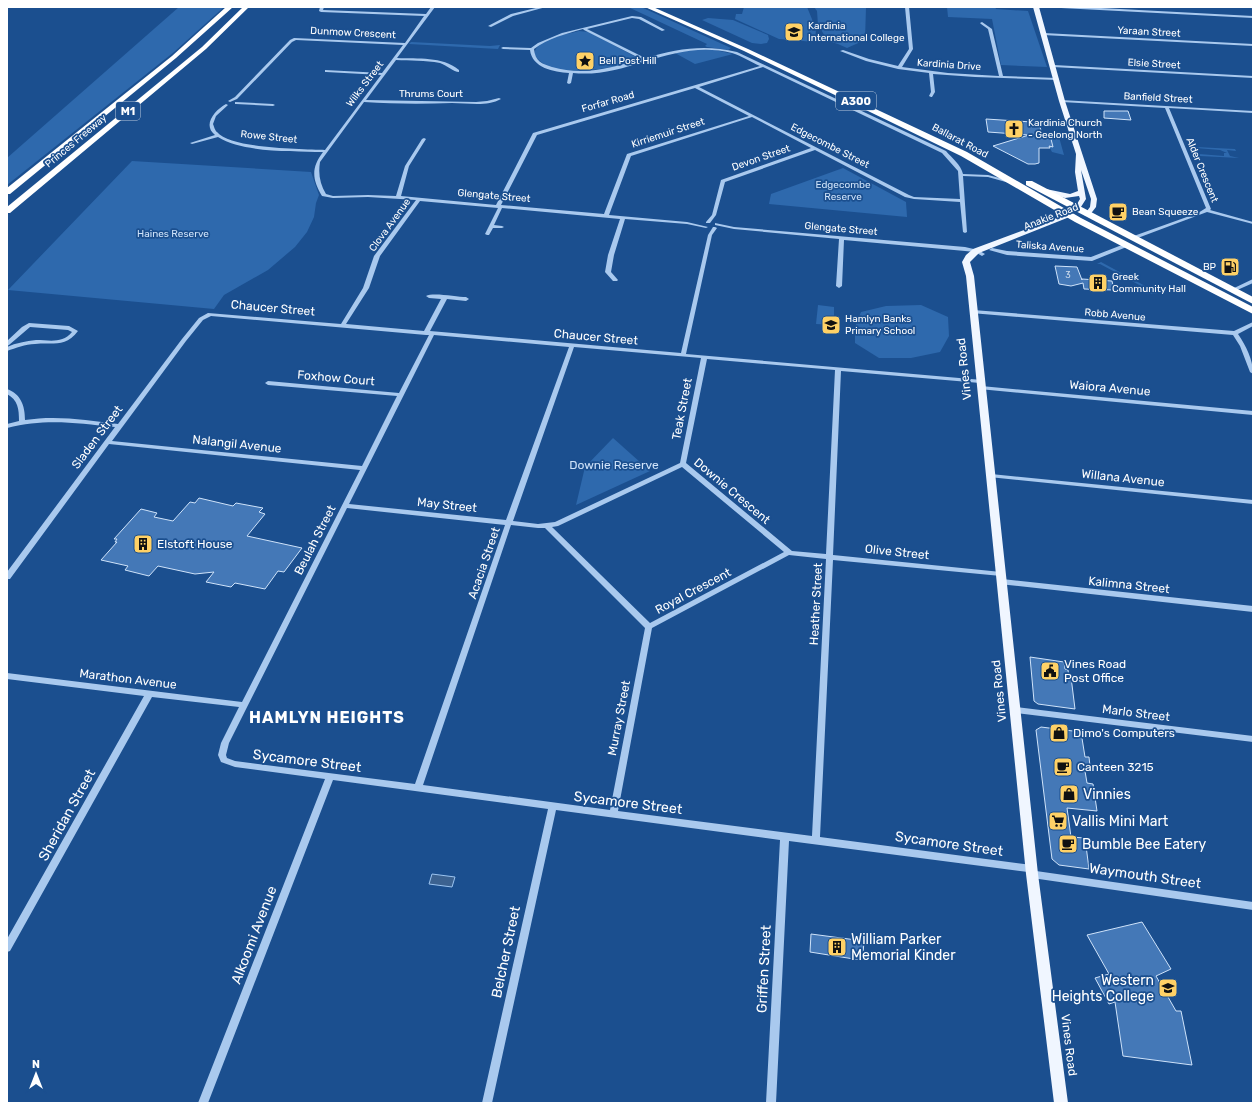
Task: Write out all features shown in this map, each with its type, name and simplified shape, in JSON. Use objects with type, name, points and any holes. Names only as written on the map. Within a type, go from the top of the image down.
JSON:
[{"type":"highway","name":"Princes Freeway","points":[[7,192],[174,57],[230,7]]},
{"type":"highway","name":"Princes Freeway","points":[[7,211],[204,48],[246,7]]},
{"type":"highway","name":"Ballarat Road","points":[[648,7],[746,50],[916,130],[964,154],[1074,217],[1253,300]]},
{"type":"highway","name":"Ballarat Road","points":[[661,7],[922,125],[1077,209],[1130,242],[1253,311]]},
{"type":"highway","name":"Anakie Road","points":[[1077,209],[1074,217],[1087,215]]},
{"type":"main road","name":"Anakie Road","points":[[1036,7],[1054,66],[1062,101],[1078,153],[1088,176],[1095,202],[1087,215]]},
{"type":"main road","name":"Anakie Road","points":[[1077,209],[1083,199],[1077,169],[1078,153]]},
{"type":"main road","points":[[1040,189],[1066,196],[1078,194],[1082,191]]},
{"type":"main road","name":"Anakie Road","points":[[977,254],[992,250],[1074,217]]},
{"type":"main road","name":"Anakie Road","points":[[977,254],[1074,217]]},
{"type":"main road","name":"Vines Road","points":[[977,254],[970,276],[973,312],[1032,871],[1061,1103]]},
{"type":"street","points":[[322,7],[321,10],[342,12],[427,15]]},
{"type":"street","name":"Wilks Street","points":[[316,173],[318,162],[433,7]]},
{"type":"street","points":[[518,7],[525,11]]},
{"type":"street","points":[[490,26],[512,15],[544,7]]},
{"type":"street","points":[[899,68],[911,49],[907,7]]},
{"type":"street","points":[[1061,7],[1253,17]]},
{"type":"street","points":[[498,51],[503,46],[532,49],[542,41],[552,37],[636,17],[663,30]]},
{"type":"street","points":[[982,22],[990,29],[1001,76]]},
{"type":"street","points":[[585,29],[645,60]]},
{"type":"street","name":"Yaraan Street","points":[[1044,34],[1253,45]]},
{"type":"street","name":"Dunmow Crescent","points":[[233,102],[291,41],[299,39],[406,44]]},
{"type":"street","points":[[532,49],[534,60],[542,65],[552,69],[572,72],[607,70],[645,60]]},
{"type":"street","name":"Ballarat Road","points":[[645,60],[691,49],[726,50],[764,66],[942,151],[957,166],[960,175]]},
{"type":"street","name":"Kardinia Drive","points":[[842,51],[869,61],[899,68],[930,72],[1057,79]]},
{"type":"street","points":[[395,59],[441,62],[453,65],[458,70]]},
{"type":"street","name":"Forfar Road","points":[[487,234],[534,134],[764,66]]},
{"type":"street","name":"Elsie Street","points":[[1054,66],[1253,77]]},
{"type":"street","points":[[326,71],[384,74]]},
{"type":"street","points":[[569,83],[572,72]]},
{"type":"street","points":[[930,72],[933,92],[931,96]]},
{"type":"street","name":"Edgecombe Street","points":[[694,86],[907,196],[914,198],[963,201]]},
{"type":"street","name":"Thrums Court","points":[[363,101],[407,104],[455,102],[479,104],[499,99]]},
{"type":"street","name":"Banfield Street","points":[[1062,101],[1253,112]]},
{"type":"street","points":[[192,143],[218,136],[212,130],[211,126],[213,118],[219,111],[233,102],[273,105]]},
{"type":"street","name":"Alder Crescent","points":[[1130,242],[1207,211],[1209,206],[1167,108]]},
{"type":"street","name":"Kirriemuir Street","points":[[606,215],[629,155],[752,116]]},
{"type":"street","name":"Rowe Street","points":[[218,136],[223,139],[249,146],[326,151]]},
{"type":"street","points":[[398,197],[407,166],[424,138]]},
{"type":"street","name":"Devon Street","points":[[707,225],[714,215],[724,180],[816,148]]},
{"type":"street","name":"Glengate Street","points":[[316,173],[319,186],[324,195],[333,197],[398,197],[606,215],[946,248],[977,254]]},
{"type":"street","points":[[965,232],[960,175],[988,176],[1013,183]]},
{"type":"street","name":"Clova Avenue","points":[[343,325],[366,288],[377,256],[419,199]]},
{"type":"street","points":[[1207,211],[1253,223]]},
{"type":"street","name":"Devon Street","points":[[714,215],[716,226]]},
{"type":"street","points":[[614,280],[608,272],[611,255],[623,217]]},
{"type":"street","points":[[707,225],[710,235]]},
{"type":"street","points":[[492,226],[502,227]]},
{"type":"street","points":[[683,355],[710,235],[716,226]]},
{"type":"street","points":[[839,286],[842,238]]},
{"type":"street","name":"Taliska Avenue","points":[[992,250],[1007,253],[1092,259],[1130,242]]},
{"type":"street","points":[[1233,290],[1253,282]]},
{"type":"street","points":[[429,296],[466,300]]},
{"type":"street","name":"Beulah Street","points":[[222,758],[225,743],[365,468],[401,395],[445,297]]},
{"type":"street","name":"Robb Avenue","points":[[973,312],[1235,333]]},
{"type":"street","name":"Chaucer Street","points":[[209,315],[343,325],[429,334],[683,355],[981,384]]},
{"type":"street","name":"Sladen Street","points":[[7,577],[119,426],[202,318],[209,315]]},
{"type":"street","points":[[1253,324],[1235,333],[1243,346],[1253,372]]},
{"type":"street","points":[[7,344],[29,325],[69,328],[74,330],[67,340],[61,343],[31,343],[7,349]]},
{"type":"street","name":"Acacia Street","points":[[418,788],[509,523],[572,346]]},
{"type":"street","name":"Teak Street","points":[[683,464],[704,357]]},
{"type":"street","name":"Heather Street","points":[[816,840],[838,369]]},
{"type":"street","name":"Foxhow Court","points":[[268,383],[401,395]]},
{"type":"street","name":"Waiora Avenue","points":[[981,384],[1253,411]]},
{"type":"street","points":[[7,391],[18,399],[22,405],[22,422]]},
{"type":"street","points":[[7,426],[22,422],[56,420],[119,426]]},
{"type":"street","name":"Nalangil Avenue","points":[[107,442],[365,468]]},
{"type":"street","name":"Downie Crescent","points":[[547,526],[556,524],[683,464],[790,553]]},
{"type":"street","name":"Willana Avenue","points":[[991,476],[1253,502]]},
{"type":"street","name":"May Street","points":[[345,506],[547,526]]},
{"type":"street","name":"Royal Crescent","points":[[547,526],[647,624],[648,627],[790,553]]},
{"type":"street","name":"Olive Street","points":[[790,553],[830,556],[1002,578]]},
{"type":"street","name":"Kalimna Street","points":[[1002,578],[1253,609]]},
{"type":"street","name":"Murray Street","points":[[613,814],[648,627]]},
{"type":"street","name":"Marathon Avenue","points":[[7,676],[245,705]]},
{"type":"street","name":"Sheridan Street","points":[[7,948],[149,694]]},
{"type":"street","name":"Marlo Street","points":[[1016,710],[1253,739]]},
{"type":"street","name":"Sycamore Street","points":[[222,758],[226,762],[235,764],[816,840],[1032,871]]},
{"type":"street","name":"Alkoomi Avenue","points":[[203,1103],[330,777]]},
{"type":"street","name":"Belcher Street","points":[[487,1103],[553,806]]},
{"type":"street","name":"Griffen Street","points":[[771,1103],[785,836]]},
{"type":"street","name":"Waymouth Street","points":[[1032,871],[1253,906]]},
{"type":"green space","points":[[179,7],[224,7],[174,52],[7,185],[7,158]]},
{"type":"green space","points":[[628,7],[641,7],[731,48],[728,50],[707,47],[705,46],[707,44]]},
{"type":"green space","points":[[744,7],[807,7],[816,29],[815,42],[779,39],[735,19],[736,14],[742,14]]},
{"type":"green space","points":[[814,7],[866,7],[865,40],[847,48],[828,41],[818,25],[817,11]]},
{"type":"green space","points":[[947,7],[995,7],[996,9],[1028,11],[1047,67],[1001,65],[992,19],[948,17]]},
{"type":"green space","points":[[708,18],[733,20],[768,35],[769,39],[767,43],[752,43],[702,20]]},
{"type":"green space","points":[[579,31],[589,32],[636,57],[639,61],[614,67],[583,71],[568,71],[554,68],[542,63],[534,54],[537,48],[546,40]]},
{"type":"green space","points":[[411,42],[490,46],[500,45],[498,49],[409,44]]},
{"type":"green space","points":[[692,50],[715,50],[733,54],[695,64],[675,53]]},
{"type":"green space","points":[[1050,135],[1059,137],[1064,155],[1052,152],[1049,146],[1053,146]]},
{"type":"green space","points":[[1196,147],[1235,149],[1236,151],[1227,150],[1230,156],[1239,158],[1200,156],[1199,154],[1224,156],[1224,153],[1227,153],[1220,150]]},
{"type":"green space","name":"Haines Reserve","points":[[132,161],[311,172],[319,195],[314,217],[307,232],[295,247],[268,270],[224,295],[214,309],[8,290]]},
{"type":"green space","name":"Edgecombe Reserve","points":[[843,168],[906,202],[907,217],[769,204],[771,194]]},
{"type":"green space","points":[[1101,262],[1158,293],[1115,291],[1121,288],[1126,291],[1131,289],[1137,292],[1150,292],[1143,290],[1145,288],[1100,264],[1097,264]]},
{"type":"green space","points":[[818,305],[834,307],[834,325],[816,324]]},
{"type":"green space","points":[[921,305],[948,317],[949,336],[940,352],[911,358],[879,358],[855,343],[855,327],[861,312],[886,306]]},
{"type":"green space","name":"Downie Reserve","points":[[613,438],[650,471],[576,505],[585,467]]},
{"type":"shaded area","points":[[432,874],[455,877],[452,887],[429,884]]},
{"type":"building","points":[[1104,111],[1128,111],[1131,120],[1104,118]]},
{"type":"building","points":[[986,119],[1032,122],[1033,126],[1040,127],[1042,134],[1050,135],[1053,147],[1049,146],[1050,148],[1039,148],[1039,163],[1028,164],[993,146],[1029,135],[988,132]]},
{"type":"building","points":[[1055,266],[1077,267],[1082,280],[1112,281],[1114,290],[1084,289],[1083,283],[1071,286],[1059,284]]},
{"type":"building","name":"Elstoft House","points":[[199,498],[233,506],[236,503],[263,508],[259,512],[265,514],[247,536],[302,548],[284,572],[278,571],[265,589],[235,583],[231,587],[206,582],[214,572],[195,574],[158,566],[149,576],[125,570],[128,566],[101,560],[117,542],[115,542],[117,539],[114,539],[141,509],[157,513],[154,517],[173,521],[190,502],[195,503]]},
{"type":"building","points":[[1030,657],[1064,662],[1065,669],[1068,670],[1069,677],[1071,677],[1075,709],[1038,704],[1034,701]]},
{"type":"building","points":[[1041,727],[1081,732],[1085,757],[1089,757],[1090,766],[1084,765],[1087,783],[1093,784],[1097,811],[1067,808],[1071,837],[1085,838],[1089,869],[1059,865],[1052,859],[1036,730]]},
{"type":"building","points":[[1142,922],[1171,969],[1156,976],[1176,1011],[1181,1011],[1192,1065],[1123,1056],[1115,1002],[1109,1004],[1095,978],[1109,974],[1087,935]]},
{"type":"building","name":"William Parker Memorial Kinder","points":[[811,934],[864,941],[863,954],[859,954],[859,959],[854,959],[810,952]]},
{"type":"place","name":"Kardinia International College","points":[[794,32]]},
{"type":"place","name":"Bell Post Hill","points":[[585,61]]},
{"type":"place","name":"Kardinia Church - Geelong North","points":[[1014,129]]},
{"type":"place","name":"Bean Squeeze","points":[[1118,212]]},
{"type":"place","name":"BP","points":[[1230,267]]},
{"type":"place","name":"Greek Community Hall","points":[[1098,283]]},
{"type":"place","name":"Hamlyn Banks Primary School","points":[[831,325]]},
{"type":"place","name":"Elstoft House","points":[[143,544]]},
{"type":"place","name":"Vines Road Post Office","points":[[1050,671]]},
{"type":"place","name":"Dimo's Computers","points":[[1059,733]]},
{"type":"place","name":"Canteen 3215","points":[[1063,767]]},
{"type":"place","name":"Vinnies","points":[[1069,794]]},
{"type":"place","name":"Vallis Mini Mart","points":[[1058,821]]},
{"type":"place","name":"Bumble Bee Eatery","points":[[1068,844]]},
{"type":"place","name":"William Parker Memorial Kinder","points":[[837,947]]},
{"type":"place","name":"Western Heights College","points":[[1168,988]]},
{"type":"district","name":"HAMLYN HEIGHTS","points":[[327,717]]}]
